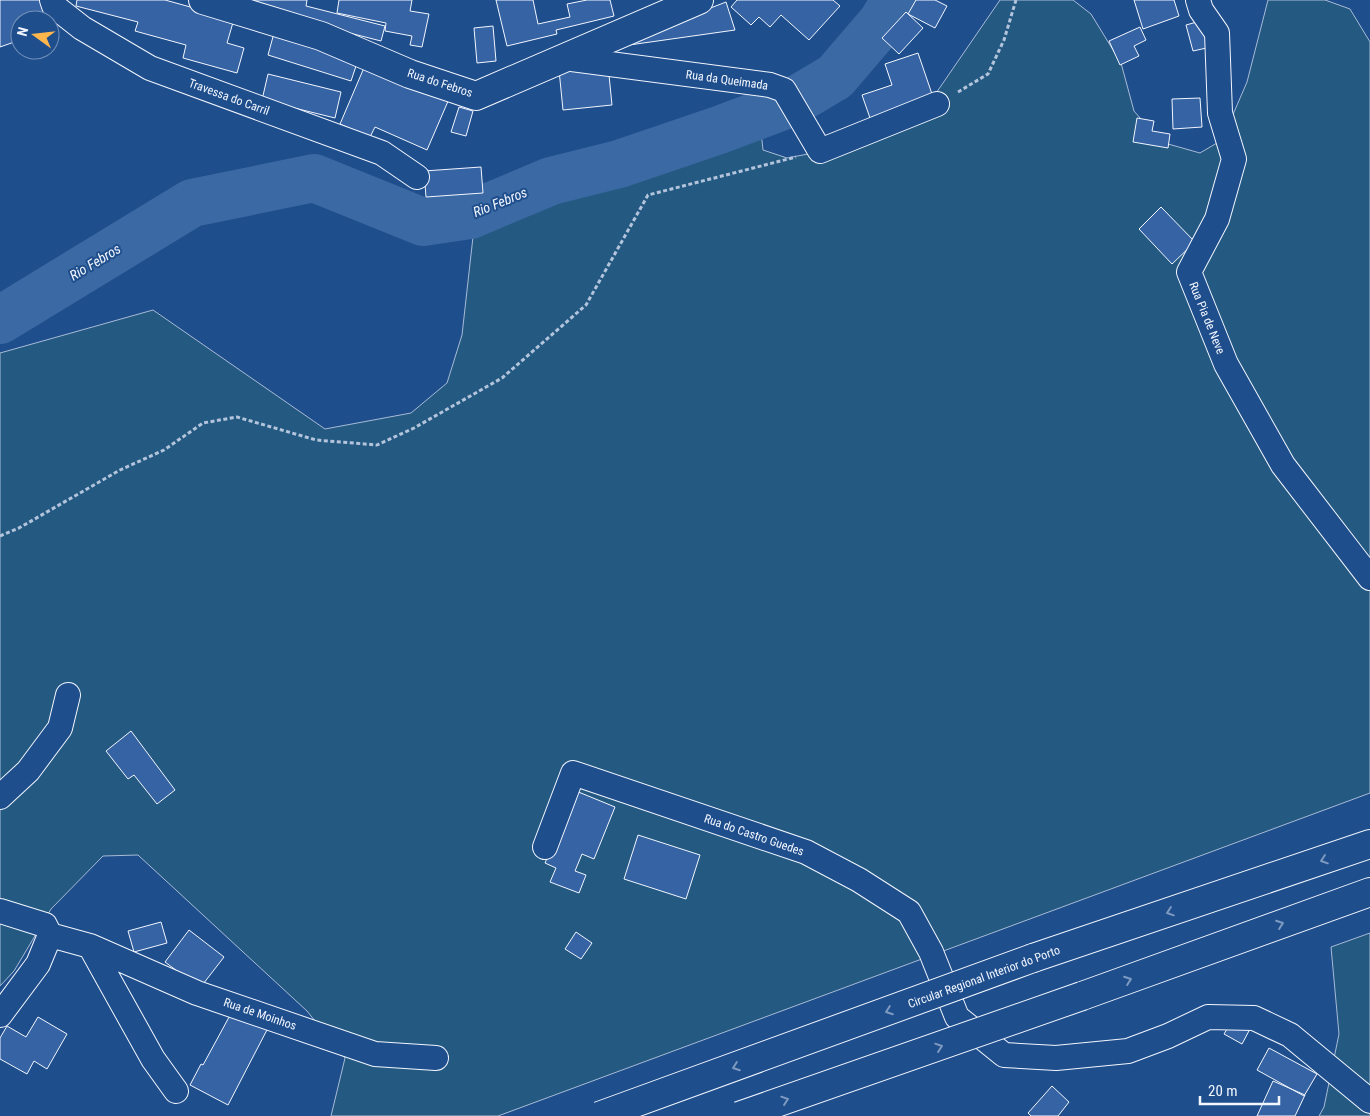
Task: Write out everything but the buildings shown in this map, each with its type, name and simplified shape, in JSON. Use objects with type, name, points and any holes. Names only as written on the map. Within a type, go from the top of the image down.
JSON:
[{"type":"main road","name":"Rua do Febros","points":[[203,0],[321,36],[410,74],[476,96],[699,0]]},
{"type":"main road","name":"Circular Regional Interior do Porto","points":[[599,1116],[1033,958],[1370,844]]},
{"type":"main road","points":[[739,1116],[1082,996],[1370,892]]},
{"type":"street","name":"Travessa do Carril","points":[[52,0],[54,6],[82,28],[150,68],[382,153],[417,177]]},
{"type":"street","name":"Rua Pia de Neve","points":[[1198,0],[1201,10],[1217,32],[1220,113],[1234,159],[1217,219],[1189,272],[1226,364],[1282,465],[1370,578]]},
{"type":"street","name":"Rua da Queimada","points":[[564,58],[770,84],[784,90],[820,151]]},
{"type":"street","points":[[820,151],[937,104]]},
{"type":"street","points":[[0,797],[28,771],[60,728],[68,695]]},
{"type":"street","name":"Rua do Castro Guedes","points":[[545,847],[573,773],[806,852],[859,880],[909,912],[932,952],[957,1016],[1004,1055],[1056,1058],[1128,1051],[1168,1036],[1208,1017],[1254,1018],[1290,1035],[1370,1101]]},
{"type":"street","name":"Rua de Moinhos","points":[[0,911],[22,916],[45,926],[50,935],[90,946],[197,993],[375,1054],[436,1058]]},
{"type":"street","points":[[0,1015],[38,964],[50,935]]},
{"type":"street","points":[[90,946],[153,1059],[176,1091]]},
{"type":"path","points":[[937,104],[988,74],[1004,40],[1016,0]]},
{"type":"path","points":[[0,536],[19,528],[120,470],[164,450],[202,423],[238,417],[316,440],[377,445],[414,428],[502,378],[586,304],[648,195],[820,151]]},
{"type":"shaded area","points":[[1000,0],[1073,0],[1091,14],[1121,63],[1134,111],[1161,142],[1200,153],[1222,140],[1247,82],[1268,0],[1325,0],[1350,9],[1370,42],[1370,793],[498,1116],[331,1116],[345,1058],[307,1011],[138,855],[103,856],[51,909],[14,971],[0,986],[0,353],[153,310],[325,429],[411,413],[447,383],[462,335],[476,210],[607,160],[757,93],[763,150],[787,158],[845,147],[932,99]]},
{"type":"shaded area","points":[[1370,933],[1370,1116],[1319,1116],[1324,1107],[1339,1034],[1331,947]]},
{"type":"waterway","name":"Rio Febros","points":[[0,320],[192,203],[314,178],[423,222],[470,215],[551,181],[619,164],[719,130],[791,103],[835,77],[883,21],[895,0]]}]
